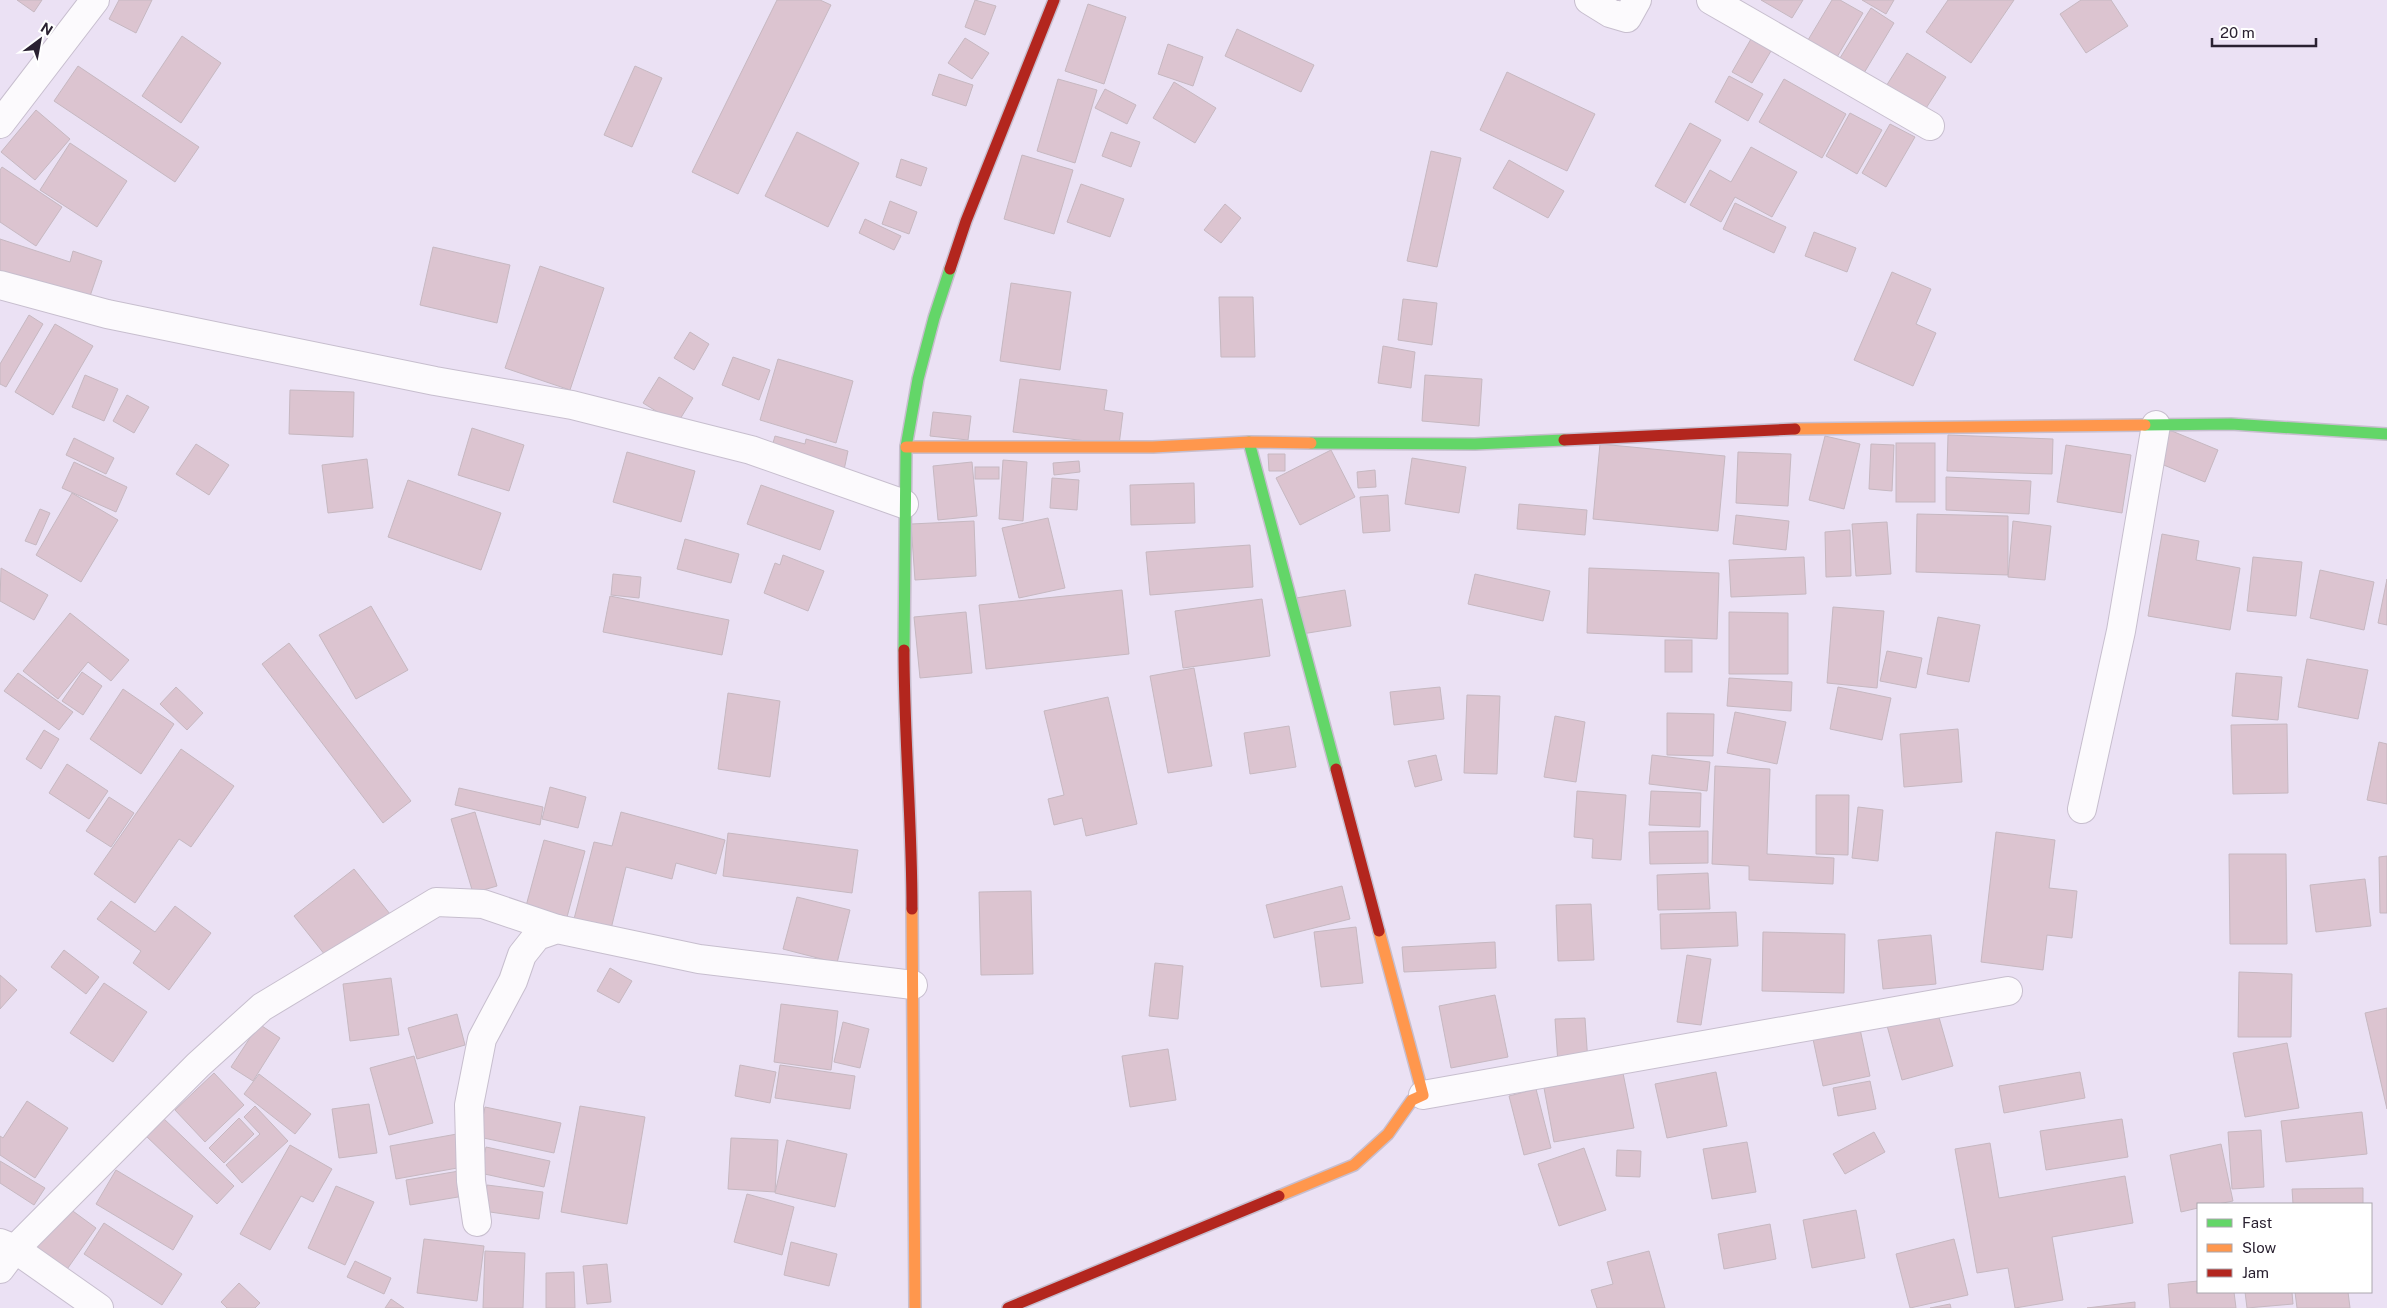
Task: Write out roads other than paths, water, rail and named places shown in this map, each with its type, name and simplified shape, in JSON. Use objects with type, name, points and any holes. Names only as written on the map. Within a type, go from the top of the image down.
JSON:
[{"type":"street","points":[[0,124],[96,0]]},
{"type":"street","points":[[915,1308],[912,859],[904,716],[904,504],[906,447],[918,379],[934,318],[966,221],[1054,0]]},
{"type":"street","points":[[1589,0],[1610,13],[1627,18],[1637,0]]},
{"type":"street","points":[[1711,0],[1930,126]]},
{"type":"street","points":[[0,285],[107,314],[435,382],[572,405],[751,450],[904,504]]},
{"type":"street","points":[[906,447],[1153,447],[1249,442],[1475,444],[1808,428],[2231,424],[2387,434]]},
{"type":"street","points":[[2082,809],[2121,631],[2156,425]]},
{"type":"street","points":[[1249,442],[1423,1096]]},
{"type":"street","points":[[99,1308],[5,1254],[198,1065],[262,1006],[436,902],[483,904],[556,930],[699,959],[913,985]]},
{"type":"street","points":[[477,1222],[472,1181],[469,1105],[482,1039],[513,981],[522,955],[537,936],[556,930]]},
{"type":"street","points":[[1008,1308],[1354,1164],[1374,1149],[1388,1134],[1412,1100],[1423,1096],[2008,990]]}]
